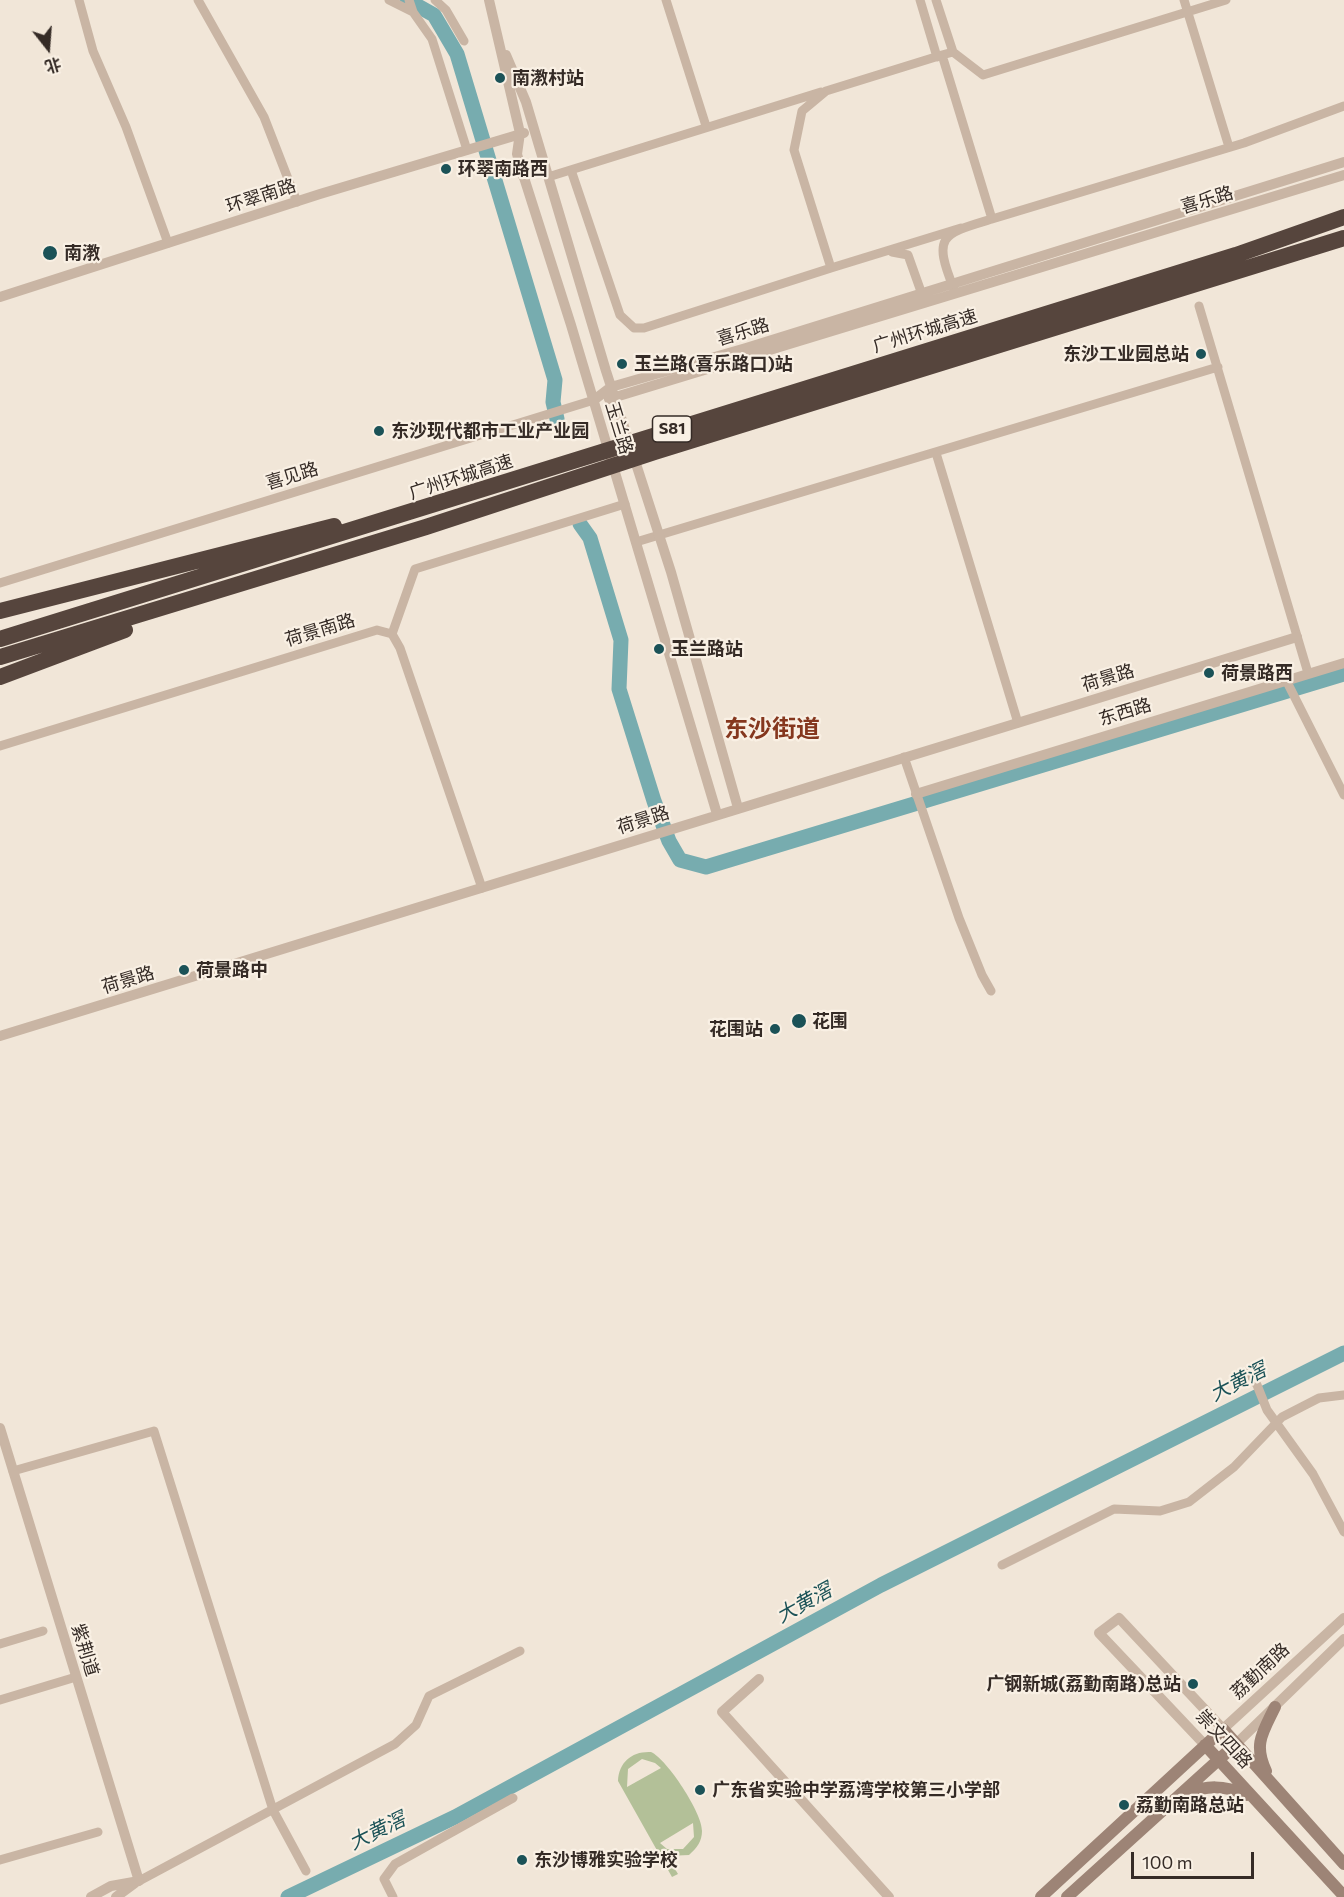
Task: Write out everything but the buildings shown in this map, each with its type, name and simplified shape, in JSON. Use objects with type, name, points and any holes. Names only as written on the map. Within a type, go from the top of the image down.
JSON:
[{"type":"highway","name":"广州环城高速","points":[[0,639],[498,486],[644,437],[1236,255],[1344,217]]},
{"type":"highway","name":"广州环城高速","points":[[0,657],[426,527],[656,452],[1344,238]]},
{"type":"highway","points":[[0,612],[498,486]]},
{"type":"highway","points":[[0,677],[248,584],[426,527]]},
{"type":"highway","points":[[0,617],[113,582]]},
{"type":"main road","points":[[1272,1783],[1259,1757],[1259,1746],[1275,1707]]},
{"type":"main road","name":"崇文四路","points":[[1223,1729],[1344,1864]]},
{"type":"main road","name":"荔勤南路","points":[[1041,1897],[1223,1729]]},
{"type":"main road","name":"荔勤南路","points":[[1067,1897],[1236,1744]]},
{"type":"main road","name":"崇文四路","points":[[1205,1746],[1344,1896]]},
{"type":"main road","points":[[1177,1796],[1205,1786],[1217,1786],[1231,1788],[1254,1798]]},
{"type":"main road","points":[[1272,1818],[1275,1809],[1289,1802]]},
{"type":"street","points":[[79,0],[93,51],[126,127],[168,243]]},
{"type":"street","points":[[198,0],[264,117],[297,202]]},
{"type":"street","points":[[390,0],[413,12]]},
{"type":"street","points":[[409,0],[413,12],[432,39],[469,149]]},
{"type":"street","points":[[435,0],[446,10],[464,41]]},
{"type":"street","name":"玉兰路","points":[[489,0],[503,50],[520,133],[517,154],[523,176],[594,400],[717,814]]},
{"type":"street","points":[[666,0],[706,126]]},
{"type":"street","points":[[920,0],[992,219]]},
{"type":"street","points":[[936,0],[953,52],[983,75],[1226,0]]},
{"type":"street","points":[[1184,0],[1229,147]]},
{"type":"street","name":"玉兰路","points":[[503,50],[516,73],[706,690],[738,808]]},
{"type":"street","points":[[523,176],[571,170],[706,126],[953,52]]},
{"type":"street","points":[[826,91],[802,111],[794,150],[831,268]]},
{"type":"street","points":[[571,170],[620,315],[634,328],[644,328],[831,268],[1229,147],[1344,106]]},
{"type":"street","name":"环翠南路","points":[[0,297],[505,137],[534,132]]},
{"type":"street","name":"喜乐路","points":[[954,289],[1344,162]]},
{"type":"street","name":"喜乐路","points":[[594,400],[611,387],[1344,175]]},
{"type":"street","points":[[954,289],[943,249],[950,233],[961,228]]},
{"type":"street","points":[[884,252],[904,252],[908,255],[924,298]]},
{"type":"street","name":"喜乐路","points":[[594,400],[615,399],[924,298]]},
{"type":"street","points":[[1199,306],[1308,673]]},
{"type":"street","points":[[636,542],[1218,367]]},
{"type":"street","name":"喜见路","points":[[0,583],[594,400]]},
{"type":"street","points":[[936,453],[1018,723]]},
{"type":"street","points":[[482,888],[400,648],[392,634],[415,569],[625,504]]},
{"type":"street","name":"荷景南路","points":[[0,746],[376,630],[392,634]]},
{"type":"street","name":"荷景路","points":[[0,1036],[1297,637]]},
{"type":"street","name":"东西路","points":[[916,794],[1344,663]]},
{"type":"street","points":[[1286,681],[1344,795]]},
{"type":"street","points":[[904,757],[922,814],[976,962],[991,991]]},
{"type":"street","points":[[1248,1371],[1276,1423],[1312,1474],[1344,1532]]},
{"type":"street","points":[[1002,1565],[1114,1509],[1160,1511],[1189,1502],[1234,1467],[1276,1423],[1319,1398],[1344,1395]]},
{"type":"street","name":"紫荆道","points":[[0,1428],[139,1881]]},
{"type":"street","points":[[13,1471],[154,1431],[273,1810],[306,1871]]},
{"type":"street","name":"崇文四路","points":[[1205,1746],[1099,1633],[1119,1618],[1223,1729]]},
{"type":"street","name":"荔勤南路","points":[[1223,1729],[1344,1618]]},
{"type":"street","points":[[0,1644],[43,1631]]},
{"type":"street","name":"荔勤南路","points":[[1236,1744],[1344,1639]]},
{"type":"street","points":[[116,1897],[139,1881],[395,1744],[416,1725],[429,1696],[520,1651]]},
{"type":"street","points":[[0,1700],[76,1677]]},
{"type":"street","points":[[759,1679],[722,1712],[889,1897]]},
{"type":"street","points":[[393,1897],[384,1879],[395,1864],[513,1798]]},
{"type":"street","points":[[0,1860],[98,1832]]},
{"type":"street","points":[[91,1897],[111,1886],[139,1881]]},
{"type":"green space","points":[[651,1752],[666,1765],[691,1800],[701,1823],[701,1838],[689,1855],[667,1856],[678,1874],[672,1877],[618,1781],[624,1763],[632,1756]],"holes":[[[642,1759],[655,1763],[661,1768],[627,1787],[628,1769]],[[693,1823],[694,1837],[683,1849],[667,1849],[660,1843]]]},
{"type":"waterway","points":[[407,0],[434,15],[457,54],[555,380],[553,402],[557,419]]},
{"type":"waterway","points":[[580,524],[590,538],[621,640],[619,689],[654,801],[669,841],[680,860],[706,867],[1344,674]]},
{"type":"waterway","name":"大黄滘","points":[[288,1897],[455,1817],[881,1585],[1344,1353]]},
{"type":"place","name":"南漖村站","points":[[500,78]]},
{"type":"place","name":"环翠南路西","points":[[446,169]]},
{"type":"place","name":"南漖","points":[[50,253]]},
{"type":"place","name":"东沙工业园总站","points":[[1201,354]]},
{"type":"place","name":"玉兰路(喜乐路口)站","points":[[622,364]]},
{"type":"place","name":"东沙现代都市工业产业园","points":[[379,431]]},
{"type":"place","name":"玉兰路站","points":[[659,649]]},
{"type":"place","name":"荷景路西","points":[[1209,673]]},
{"type":"place","name":"荷景路中","points":[[184,970]]},
{"type":"place","name":"花围","points":[[799,1021]]},
{"type":"place","name":"花围站","points":[[775,1029]]},
{"type":"place","name":"广钢新城(荔勤南路)总站","points":[[1193,1684]]},
{"type":"place","name":"广东省实验中学荔湾学校第三小学部","points":[[700,1790]]},
{"type":"place","name":"荔勤南路总站","points":[[1124,1805]]},
{"type":"place","name":"东沙博雅实验学校","points":[[522,1860]]},
{"type":"district","name":"东沙街道","points":[[772,729]]}]
